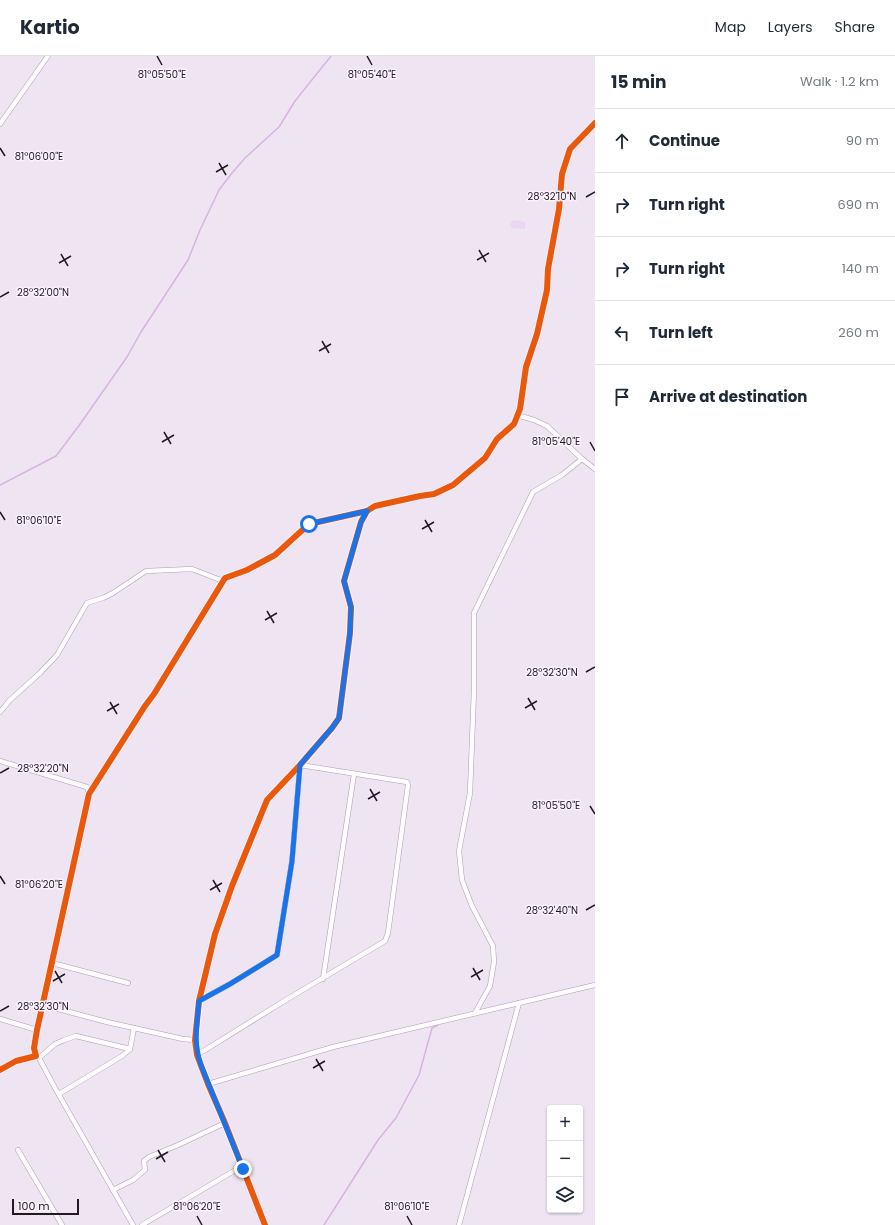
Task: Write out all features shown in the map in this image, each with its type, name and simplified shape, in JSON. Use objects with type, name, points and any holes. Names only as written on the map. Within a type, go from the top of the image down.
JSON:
[{"type":"street","points":[[0,124],[48,56]]},
{"type":"street","points":[[134,1225],[37,1057],[34,1048],[89,794],[154,694],[225,578],[247,570],[275,555],[309,524],[367,511],[375,506],[434,494],[453,485],[485,458],[497,439],[514,424],[520,408],[526,367],[537,334],[547,290],[548,269],[559,209],[562,174],[570,149],[595,122]]},
{"type":"street","points":[[517,415],[547,426],[582,459],[595,469]]},
{"type":"street","points":[[475,1013],[490,986],[494,962],[493,946],[472,906],[462,880],[459,851],[470,793],[474,690],[474,613],[533,492],[562,475],[582,459]]},
{"type":"street","points":[[265,1225],[197,1055],[195,1040],[199,1001],[215,934],[232,886],[267,800],[300,765],[339,718],[350,633],[351,607],[344,581],[361,522],[367,511]]},
{"type":"street","points":[[0,712],[10,700],[40,673],[57,655],[87,603],[108,595],[146,571],[192,569],[223,581]]},
{"type":"street","points":[[0,761],[87,787],[89,794]]},
{"type":"street","points":[[197,1055],[385,941],[388,932],[408,783],[405,781],[300,765]]},
{"type":"street","points":[[199,1001],[277,955],[292,861],[300,765]]},
{"type":"street","points":[[323,979],[354,774]]},
{"type":"street","points":[[52,963],[128,984]]},
{"type":"street","points":[[208,1084],[333,1047],[595,985]]},
{"type":"street","points":[[459,1225],[519,1003]]},
{"type":"street","points":[[43,1005],[107,1022],[183,1039],[195,1040]]},
{"type":"street","points":[[0,1019],[37,1030]]},
{"type":"street","points":[[58,1094],[122,1056],[130,1049],[134,1028]]},
{"type":"street","points":[[0,1070],[16,1061],[37,1057],[55,1044],[76,1036],[130,1049]]},
{"type":"street","points":[[113,1190],[133,1180],[145,1170],[144,1161],[149,1157],[225,1123]]},
{"type":"street","points":[[18,1150],[62,1225]]},
{"type":"street","points":[[142,1225],[239,1168],[243,1169]]},
{"type":"shaded area","points":[[517,220],[525,222],[525,229],[512,228],[510,225],[512,221]]},
{"type":"waterway","points":[[0,485],[56,456],[127,357],[141,332],[188,260],[219,190],[245,158],[279,127],[295,101],[331,56]]},
{"type":"waterway","points":[[324,1225],[378,1140],[396,1118],[419,1075],[432,1028],[438,1025]]},
{"type":"cycle path","points":[[265,1225],[197,1055],[195,1040],[199,1001],[215,934],[232,886],[267,800],[300,765],[339,718],[350,633],[351,607],[344,581],[361,522],[367,511],[375,506],[434,494],[453,485],[485,458],[497,439],[514,424],[520,409],[526,367],[537,334],[547,290],[548,269],[559,209],[562,174],[570,149],[595,123]]},
{"type":"cycle path","points":[[0,1070],[16,1061],[36,1056],[34,1048],[37,1030],[89,794],[154,694],[225,578],[247,570],[275,555],[309,524],[367,511]]},
{"type":"route","points":[[243,1169],[197,1055],[195,1040],[199,1001],[277,955],[292,861],[300,765],[339,718],[350,633],[351,607],[344,581],[361,522],[367,511],[309,524]]}]
